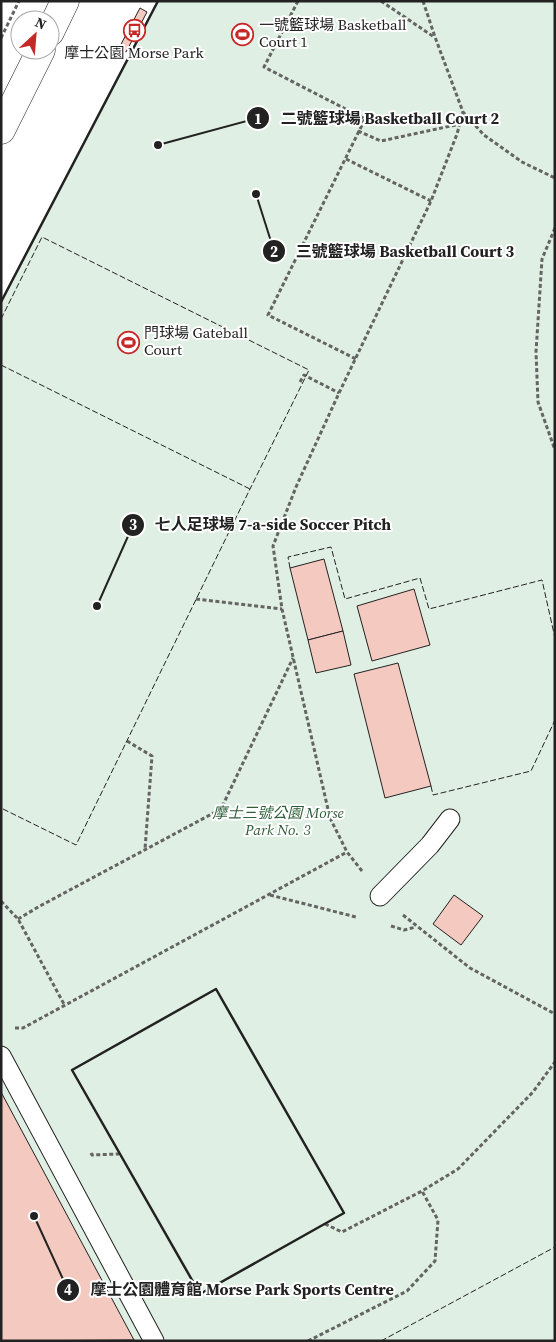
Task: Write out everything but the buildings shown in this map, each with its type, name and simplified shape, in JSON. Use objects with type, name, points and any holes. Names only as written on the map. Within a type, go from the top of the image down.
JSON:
[{"type":"main road","points":[[60,13],[66,1]]},
{"type":"main road","points":[[1,130],[36,60]]},
{"type":"lane","points":[[380,896],[430,846],[450,819]]},
{"type":"lane","points":[[1,1056],[154,1341]]},
{"type":"path","points":[[1,38],[19,1]]},
{"type":"path","points":[[298,1],[264,67],[365,119],[268,315],[356,359]]},
{"type":"path","points":[[381,1],[435,37]]},
{"type":"path","points":[[423,1],[463,112],[484,135],[522,162],[555,178]]},
{"type":"path","points":[[463,112],[457,134],[431,201],[339,393],[296,488],[273,546],[282,609],[330,818],[348,852],[380,896],[417,927],[470,968],[555,1014]]},
{"type":"path","points":[[358,131],[381,141],[460,124]]},
{"type":"path","points":[[346,159],[431,201]]},
{"type":"path","points":[[555,228],[542,259],[536,352],[538,402],[555,450]]},
{"type":"path","points":[[300,382],[304,375],[339,393]]},
{"type":"path","points":[[196,599],[282,609]]},
{"type":"path","points":[[18,919],[221,810],[293,657]]},
{"type":"path","points":[[127,741],[152,756],[145,850]]},
{"type":"path","points":[[9,1028],[23,1028],[348,852]]},
{"type":"path","points":[[270,894],[356,917]]},
{"type":"path","points":[[1,901],[18,919],[65,1006]]},
{"type":"path","points":[[385,924],[404,930],[417,927]]},
{"type":"path","points":[[325,1224],[342,1232],[422,1191],[458,1169],[533,1092],[555,1062]]},
{"type":"path","points":[[87,1146],[92,1155],[119,1154]]},
{"type":"path","points":[[308,1341],[407,1291],[435,1261],[438,1220],[422,1191]]},
{"type":"green space","name":"摩士三號公園 Morse Park No. 3","points":[[158,1],[555,1],[555,1341],[1,1341],[1,302]]},
{"type":"fence","points":[[1,319],[42,237],[309,370],[76,845],[1,808]]},
{"type":"fence","points":[[1,365],[250,489]]},
{"type":"fence","points":[[290,568],[288,557],[331,547],[345,599],[420,578],[429,609],[542,580],[555,638]]},
{"type":"fence","points":[[431,786],[433,795],[531,771],[555,720]]},
{"type":"fence","points":[[381,1341],[555,1247]]},
{"type":"wall","points":[[1,302],[158,1]]},
{"type":"wall","points":[[216,989],[344,1213],[200,1294],[72,1070],[216,989]]},
{"type":"place","name":"摩士公園 Morse Park","points":[[134,30]]},
{"type":"place","name":"一號籃球場 Basketball Court 1","points":[[243,34]]},
{"type":"place","name":"二號籃球場 Basketball Court 2","points":[[158,145]]},
{"type":"place","name":"三號籃球場 Basketball Court 3","points":[[256,194]]},
{"type":"place","name":"門球場 Gateball Court","points":[[128,342]]},
{"type":"place","name":"七人足球場 7-a-side Soccer Pitch","points":[[97,606]]},
{"type":"place","name":"摩士公園體育館 Morse Park Sports Centre","points":[[34,1216]]}]
